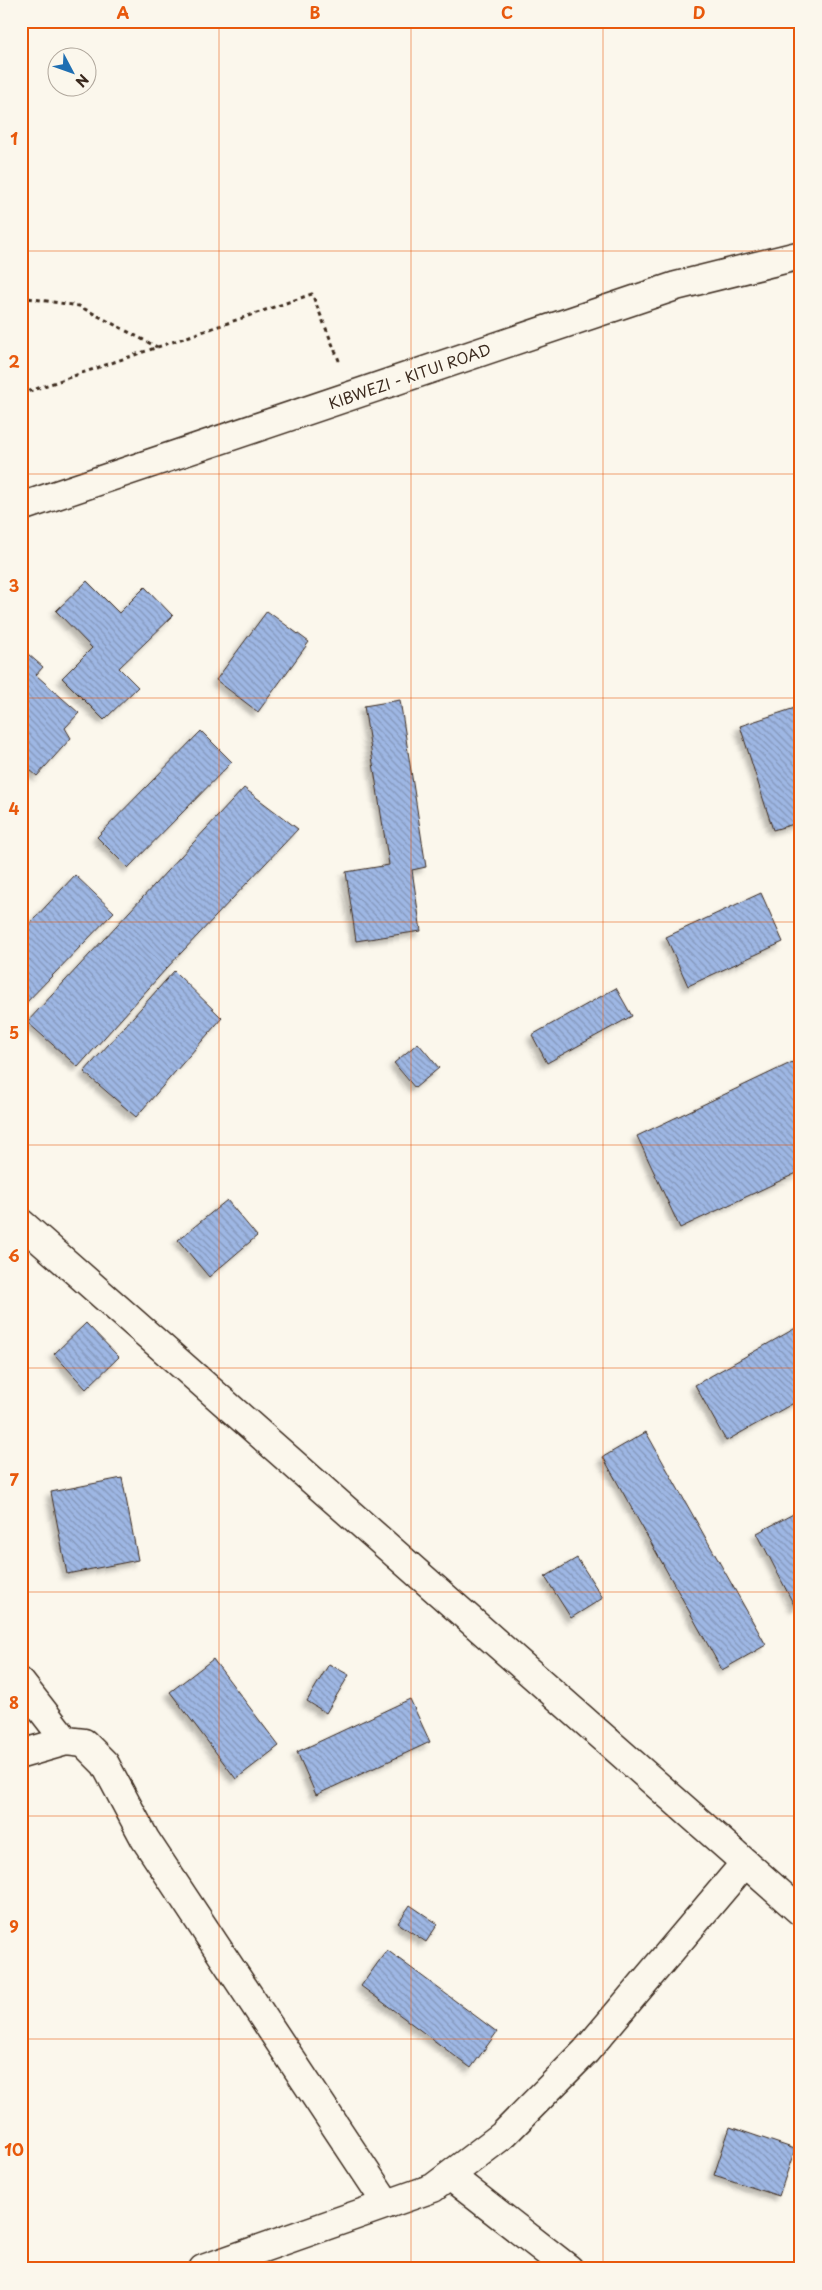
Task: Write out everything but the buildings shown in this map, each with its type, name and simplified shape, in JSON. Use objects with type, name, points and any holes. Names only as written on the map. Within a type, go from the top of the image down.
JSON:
[{"type":"street","name":"KIBWEZI - KITUI ROAD","points":[[21,507],[676,286],[801,255]]},
{"type":"street","points":[[21,1223],[801,1912]]},
{"type":"street","points":[[21,1683],[66,1741]]},
{"type":"street","points":[[21,1754],[66,1741],[84,1744],[105,1764],[145,1840],[386,2204]]},
{"type":"street","points":[[203,2269],[433,2188],[450,2176],[504,2135],[586,2051],[745,1863]]},
{"type":"street","points":[[450,2176],[569,2269]]},
{"type":"path","points":[[21,394],[312,294],[353,396]]},
{"type":"path","points":[[21,297],[79,306],[157,347]]}]
